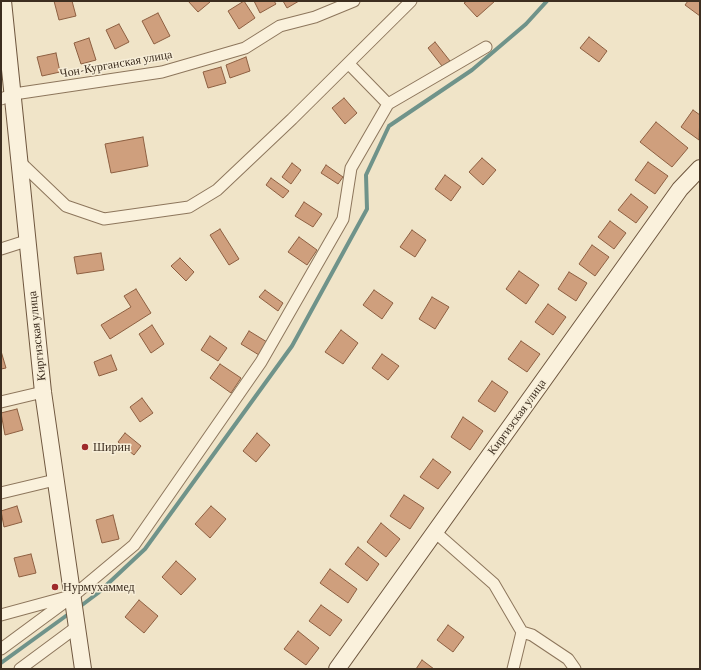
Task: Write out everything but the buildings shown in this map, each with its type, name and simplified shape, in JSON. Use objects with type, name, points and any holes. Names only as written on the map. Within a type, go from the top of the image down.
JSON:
[{"type":"street","name":"Киргизская улица","points":[[3,1],[8,96],[20,162],[26,240],[43,392],[83,669]]},
{"type":"street","name":"Чон-Курганская улица","points":[[8,96],[162,72],[245,48],[280,26],[315,17],[354,1]]},
{"type":"street","points":[[20,162],[66,206],[104,218],[189,207],[217,190],[349,64],[411,1]]},
{"type":"street","points":[[1,649],[73,596],[134,545],[261,362],[343,219],[351,168],[388,104],[486,47]]},
{"type":"street","points":[[349,64],[388,104]]},
{"type":"street","name":"Киргизская улица","points":[[337,669],[680,189],[700,168]]},
{"type":"street","points":[[1,249],[26,240]]},
{"type":"street","points":[[1,402],[43,392]]},
{"type":"street","points":[[1,493],[55,480]]},
{"type":"street","points":[[435,532],[494,584],[522,632],[513,669]]},
{"type":"street","points":[[1,615],[73,596]]},
{"type":"street","points":[[20,669],[78,626]]},
{"type":"street","points":[[522,632],[532,634],[568,659],[575,669]]},
{"type":"waterway","points":[[78,608],[98,593],[145,549],[292,346],[367,209],[366,175],[389,126],[472,70],[526,24],[547,1]]},
{"type":"waterway","points":[[1,663],[70,613]]},
{"type":"place","name":"Ширин","points":[[85,447]]},
{"type":"place","name":"Нурмухаммед","points":[[55,587]]}]
